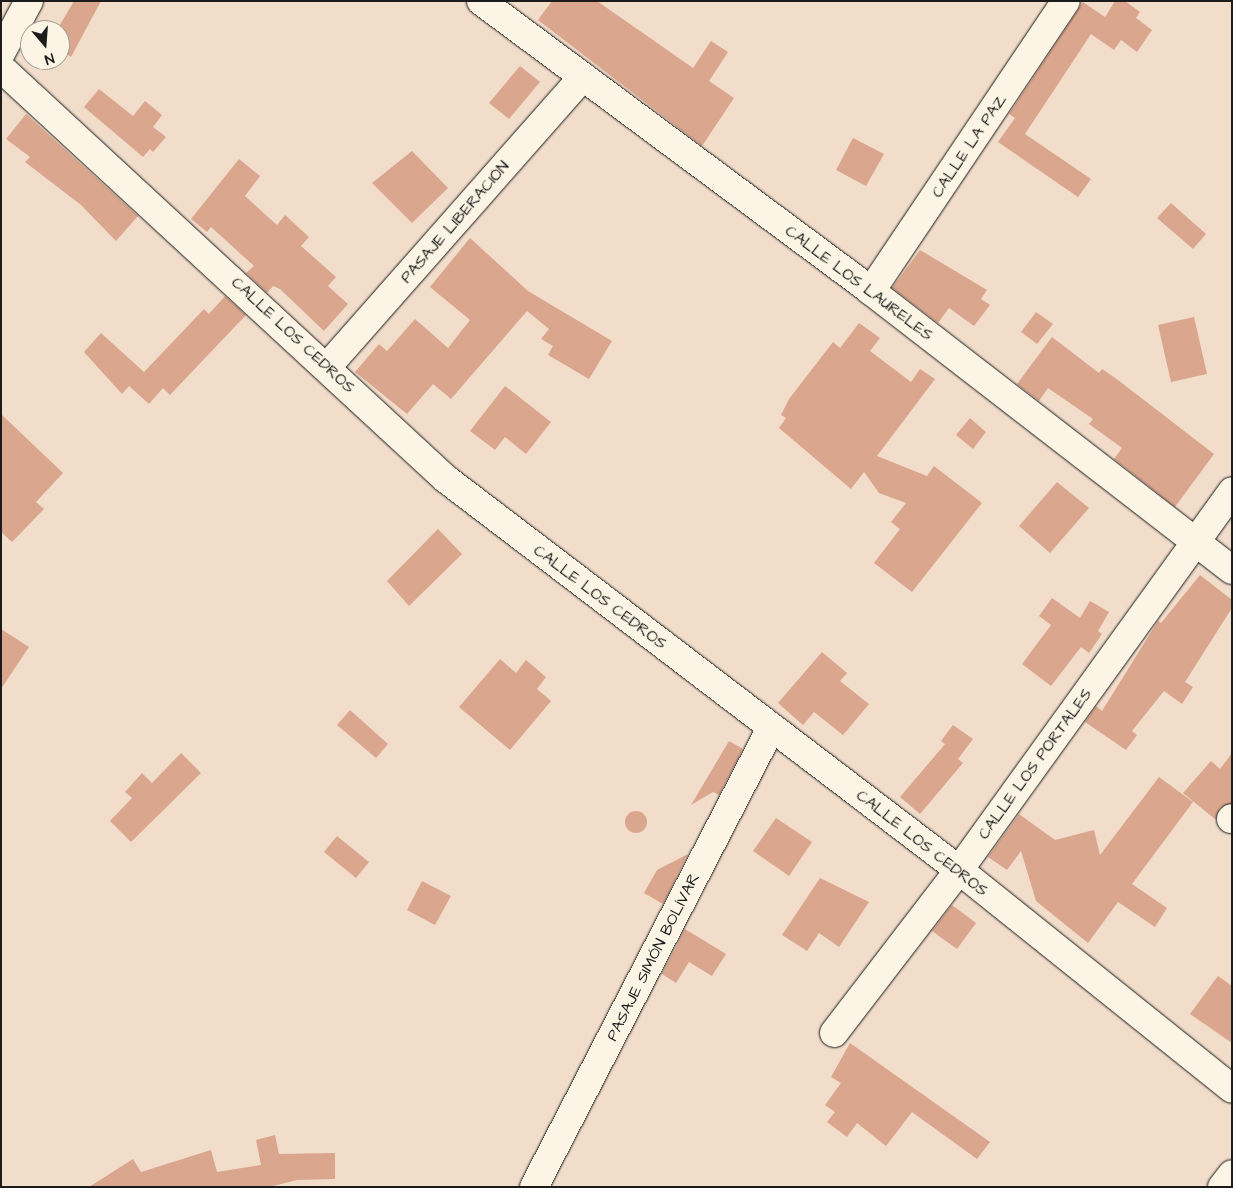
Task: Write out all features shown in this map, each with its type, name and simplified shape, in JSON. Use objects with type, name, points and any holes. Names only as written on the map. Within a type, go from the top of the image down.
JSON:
[{"type":"street","points":[[1,53],[29,1]]},
{"type":"street","name":"CALLE LOS LAURELES","points":[[481,1],[871,291],[1232,570]]},
{"type":"street","name":"CALLE LA PAZ","points":[[871,291],[1066,1]]},
{"type":"street","name":"CALLE LOS CEDROS","points":[[1,68],[446,479],[959,870],[1232,1089]]},
{"type":"street","name":"PASAJE LIBERACIÓN","points":[[327,368],[582,77]]},
{"type":"street","name":"CALLE LOS PORTALES","points":[[834,1033],[959,870],[1232,491]]},
{"type":"street","name":"PASAJE SIMÓN BOLÍVAR","points":[[534,1187],[771,728]]},
{"type":"street","points":[[1222,1187],[1232,1174]]},
{"type":"building","points":[[74,1],[101,1],[71,57],[70,20],[63,20]]},
{"type":"building","points":[[552,1],[597,1],[693,68],[711,41],[728,52],[709,81],[734,98],[702,146],[538,20]]},
{"type":"building","points":[[1115,1],[1125,1],[1140,12],[1136,18],[1152,30],[1137,52],[1121,40],[1114,50],[1091,34],[1025,134],[1091,179],[1078,197],[998,142],[1015,118],[1009,114],[1083,2],[1105,17]]},
{"type":"building","points":[[520,66],[540,82],[509,119],[489,103]]},
{"type":"building","points":[[99,89],[133,116],[145,101],[162,115],[153,127],[166,137],[153,152],[150,149],[143,157],[84,107]]},
{"type":"building","points":[[26,114],[138,216],[116,241],[81,205],[25,162],[30,157],[6,139]]},
{"type":"building","points":[[853,138],[884,154],[866,186],[836,170]]},
{"type":"building","points":[[412,151],[448,188],[412,223],[372,183]]},
{"type":"building","points":[[239,159],[260,176],[245,196],[277,225],[285,215],[309,237],[301,246],[336,277],[328,286],[348,304],[324,331],[280,289],[273,286],[267,293],[246,273],[254,266],[211,227],[207,232],[191,219]]},
{"type":"building","points":[[1171,203],[1206,234],[1193,249],[1157,218]]},
{"type":"building","points":[[470,238],[528,291],[612,341],[589,379],[548,355],[553,346],[541,339],[549,329],[527,311],[451,399],[433,384],[407,414],[355,372],[379,344],[387,351],[415,319],[448,348],[470,320],[430,287]]},
{"type":"building","points":[[920,250],[987,290],[981,299],[990,305],[974,326],[949,308],[938,323],[892,288]]},
{"type":"building","points":[[225,296],[246,315],[170,395],[163,388],[149,404],[129,386],[122,394],[84,352],[101,333],[144,372],[204,309],[209,314]]},
{"type":"building","points":[[1036,312],[1053,324],[1037,344],[1021,332]]},
{"type":"building","points":[[1194,317],[1207,374],[1171,382],[1158,325]]},
{"type":"building","points":[[859,323],[880,338],[870,351],[911,382],[920,369],[935,379],[877,456],[927,476],[934,466],[982,503],[912,592],[874,563],[900,529],[891,522],[906,503],[879,493],[864,472],[851,489],[779,428],[786,418],[781,415],[789,399],[833,342],[840,348]]},
{"type":"building","points":[[1052,337],[1099,373],[1102,369],[1118,380],[1214,454],[1175,507],[1114,459],[1122,448],[1089,424],[1093,419],[1048,388],[1039,401],[1017,384]]},
{"type":"building","points":[[505,386],[551,422],[526,454],[505,437],[495,450],[470,431]]},
{"type":"building","points":[[1,414],[63,473],[36,502],[44,509],[12,542],[1,532]]},
{"type":"building","points":[[970,418],[986,432],[973,449],[956,435]]},
{"type":"building","points":[[1057,482],[1089,508],[1050,553],[1019,526]]},
{"type":"building","points":[[438,529],[462,554],[409,606],[387,581]]},
{"type":"building","points":[[1200,575],[1232,600],[1232,608],[1185,682],[1193,687],[1182,704],[1164,691],[1132,731],[1137,735],[1126,750],[1085,722],[1096,706],[1102,711],[1158,621],[1161,623]]},
{"type":"building","points":[[1052,598],[1080,618],[1090,601],[1109,612],[1098,631],[1102,634],[1089,653],[1081,647],[1051,686],[1022,664],[1051,625],[1039,616]]},
{"type":"building","points":[[1,629],[29,647],[1,689]]},
{"type":"building","points":[[822,652],[847,673],[840,681],[869,704],[843,735],[814,712],[803,725],[778,703]]},
{"type":"building","points":[[500,659],[516,673],[526,660],[546,677],[537,689],[551,701],[510,750],[459,707]]},
{"type":"building","points":[[350,710],[388,744],[376,758],[337,725]]},
{"type":"building","points":[[953,725],[973,739],[958,759],[963,763],[920,814],[900,797],[945,744],[941,741]]},
{"type":"building","points":[[729,741],[743,749],[719,795],[713,792],[691,805]]},
{"type":"building","points":[[181,753],[201,773],[131,842],[110,821],[132,798],[125,792],[142,773],[152,783]]},
{"type":"building","points":[[1232,753],[1232,803],[1220,808],[1216,820],[1183,793],[1211,761],[1220,769]]},
{"type":"building","points":[[1159,777],[1193,802],[1132,884],[1167,908],[1155,927],[1118,902],[1088,943],[1036,901],[1021,851],[1007,870],[988,857],[1019,814],[1055,840],[1094,830],[1100,855]]},
{"type":"building","points":[[636,811],[644,814],[647,822],[644,830],[636,833],[628,830],[625,822],[628,814]]},
{"type":"building","points":[[776,818],[812,842],[789,876],[753,851]]},
{"type":"building","points":[[337,836],[369,862],[356,878],[324,852]]},
{"type":"building","points":[[688,854],[663,904],[644,893],[657,870]]},
{"type":"building","points":[[820,878],[869,902],[839,947],[819,933],[807,951],[782,935]]},
{"type":"building","points":[[422,881],[451,896],[435,925],[407,910]]},
{"type":"building","points":[[952,905],[976,923],[957,949],[932,931]]},
{"type":"building","points":[[685,929],[726,954],[712,976],[689,962],[676,983],[662,974]]},
{"type":"building","points":[[1218,976],[1232,986],[1232,1043],[1190,1014]]},
{"type":"building","points":[[850,1043],[990,1142],[977,1159],[912,1112],[886,1146],[857,1123],[847,1137],[827,1122],[835,1112],[825,1105],[841,1083],[831,1077]]},
{"type":"building","points":[[275,1135],[279,1154],[335,1153],[335,1179],[297,1180],[269,1187],[89,1187],[133,1159],[141,1172],[211,1150],[217,1172],[261,1165],[256,1140]]}]
